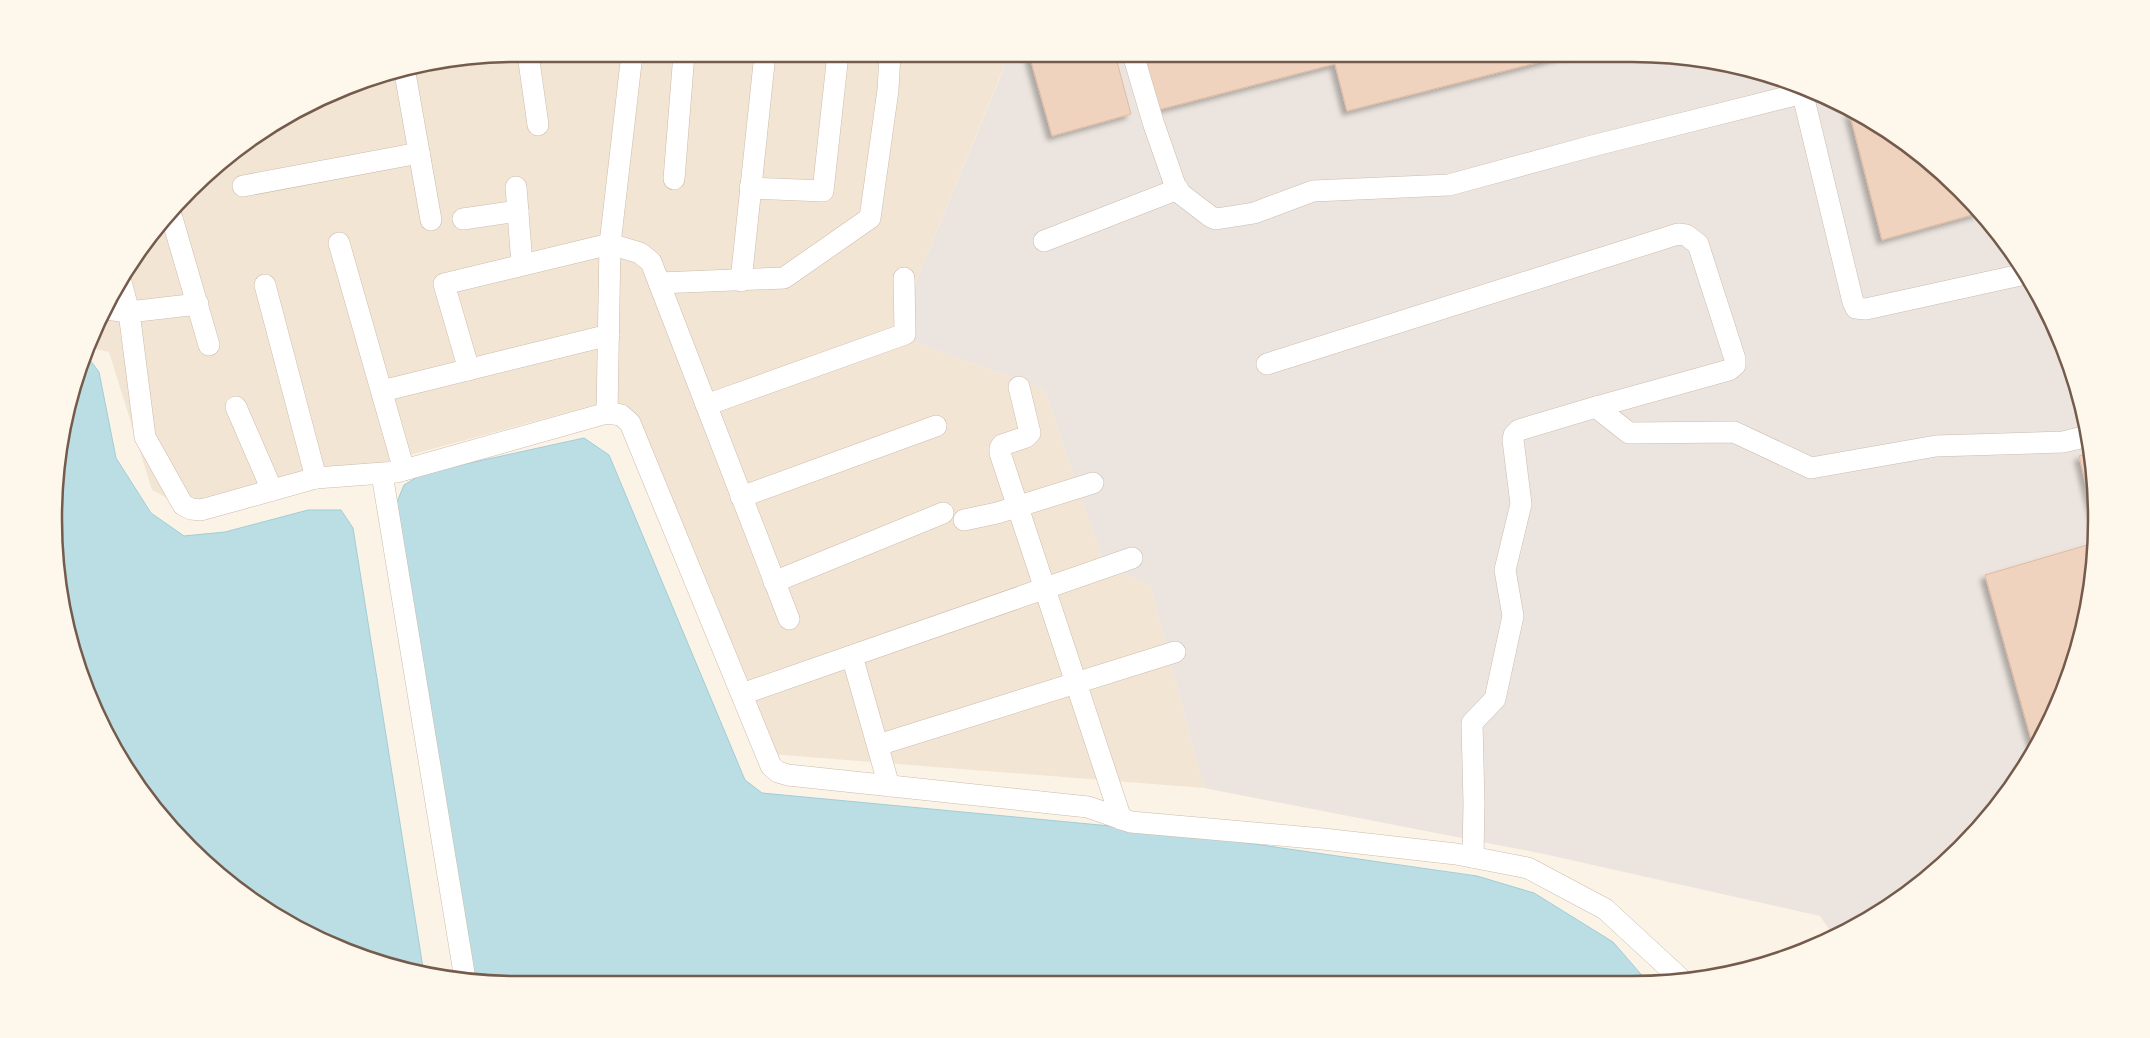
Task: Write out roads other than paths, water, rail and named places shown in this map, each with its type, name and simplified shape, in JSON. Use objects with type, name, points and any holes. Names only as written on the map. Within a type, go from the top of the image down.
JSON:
[{"type":"street","points":[[529,62],[538,125]]},
{"type":"street","points":[[607,413],[610,244],[631,62]]},
{"type":"street","points":[[674,179],[683,62]]},
{"type":"street","points":[[741,280],[764,62]]},
{"type":"street","points":[[750,188],[824,191],[837,62]]},
{"type":"street","points":[[658,283],[784,278],[870,218],[888,90],[890,62]]},
{"type":"street","points":[[1136,62],[1153,122],[1178,189],[1211,217],[1216,219],[1254,213],[1313,191],[1449,186],[1793,92]]},
{"type":"street","points":[[406,77],[431,220]]},
{"type":"street","points":[[1803,96],[1856,308],[1866,309],[2017,276]]},
{"type":"street","points":[[243,186],[419,153]]},
{"type":"street","points":[[516,187],[522,264]]},
{"type":"street","points":[[1044,241],[1178,189]]},
{"type":"street","points":[[463,218],[518,211]]},
{"type":"street","points":[[173,222],[209,345]]},
{"type":"street","points":[[1267,364],[1678,234],[1692,238],[1698,244],[1735,359],[1735,365],[1729,370],[1519,430],[1514,435],[1520,504],[1505,570],[1513,616],[1495,699],[1472,723],[1473,857]]},
{"type":"street","points":[[339,243],[404,470]]},
{"type":"street","points":[[469,370],[444,284],[610,244],[646,256],[789,619]]},
{"type":"street","points":[[706,405],[905,334],[904,278]]},
{"type":"street","points":[[265,285],[316,478]]},
{"type":"street","points":[[123,292],[128,312],[145,437],[183,504],[191,509],[201,510],[316,478],[382,474],[404,470],[607,413],[621,415],[630,423],[771,766],[778,772],[788,775],[1088,807],[1121,819],[1139,823],[1332,840],[1473,857],[1528,868],[1605,909],[1675,974]]},
{"type":"street","points":[[114,310],[128,312],[198,304]]},
{"type":"street","points":[[382,391],[608,335]]},
{"type":"street","points":[[1019,387],[1030,433],[1026,438],[1002,445],[1000,448],[1121,819]]},
{"type":"street","points":[[236,407],[272,490]]},
{"type":"street","points":[[1596,407],[1630,433],[1734,432],[1811,468],[1936,446],[2063,442],[2080,438]]},
{"type":"street","points":[[741,496],[936,426]]},
{"type":"street","points":[[382,474],[464,972]]},
{"type":"street","points":[[964,520],[1018,507],[1093,483]]},
{"type":"street","points":[[774,582],[943,513]]},
{"type":"street","points":[[742,694],[1132,558]]},
{"type":"street","points":[[878,745],[1175,652]]},
{"type":"street","points":[[852,656],[889,786]]},
{"type":"water","points":[[91,361],[99,372],[116,458],[151,513],[184,536],[225,532],[308,510],[341,510],[353,528],[423,965],[344,941],[265,899],[196,842],[157,797],[139,773],[124,747],[97,694],[78,637],[66,579],[63,549],[63,489],[66,459],[78,401]]},
{"type":"water","points":[[584,438],[609,455],[745,780],[762,793],[1163,831],[1477,876],[1534,893],[1613,942],[1642,976],[519,976],[472,973],[397,502],[404,485],[424,473]]}]
